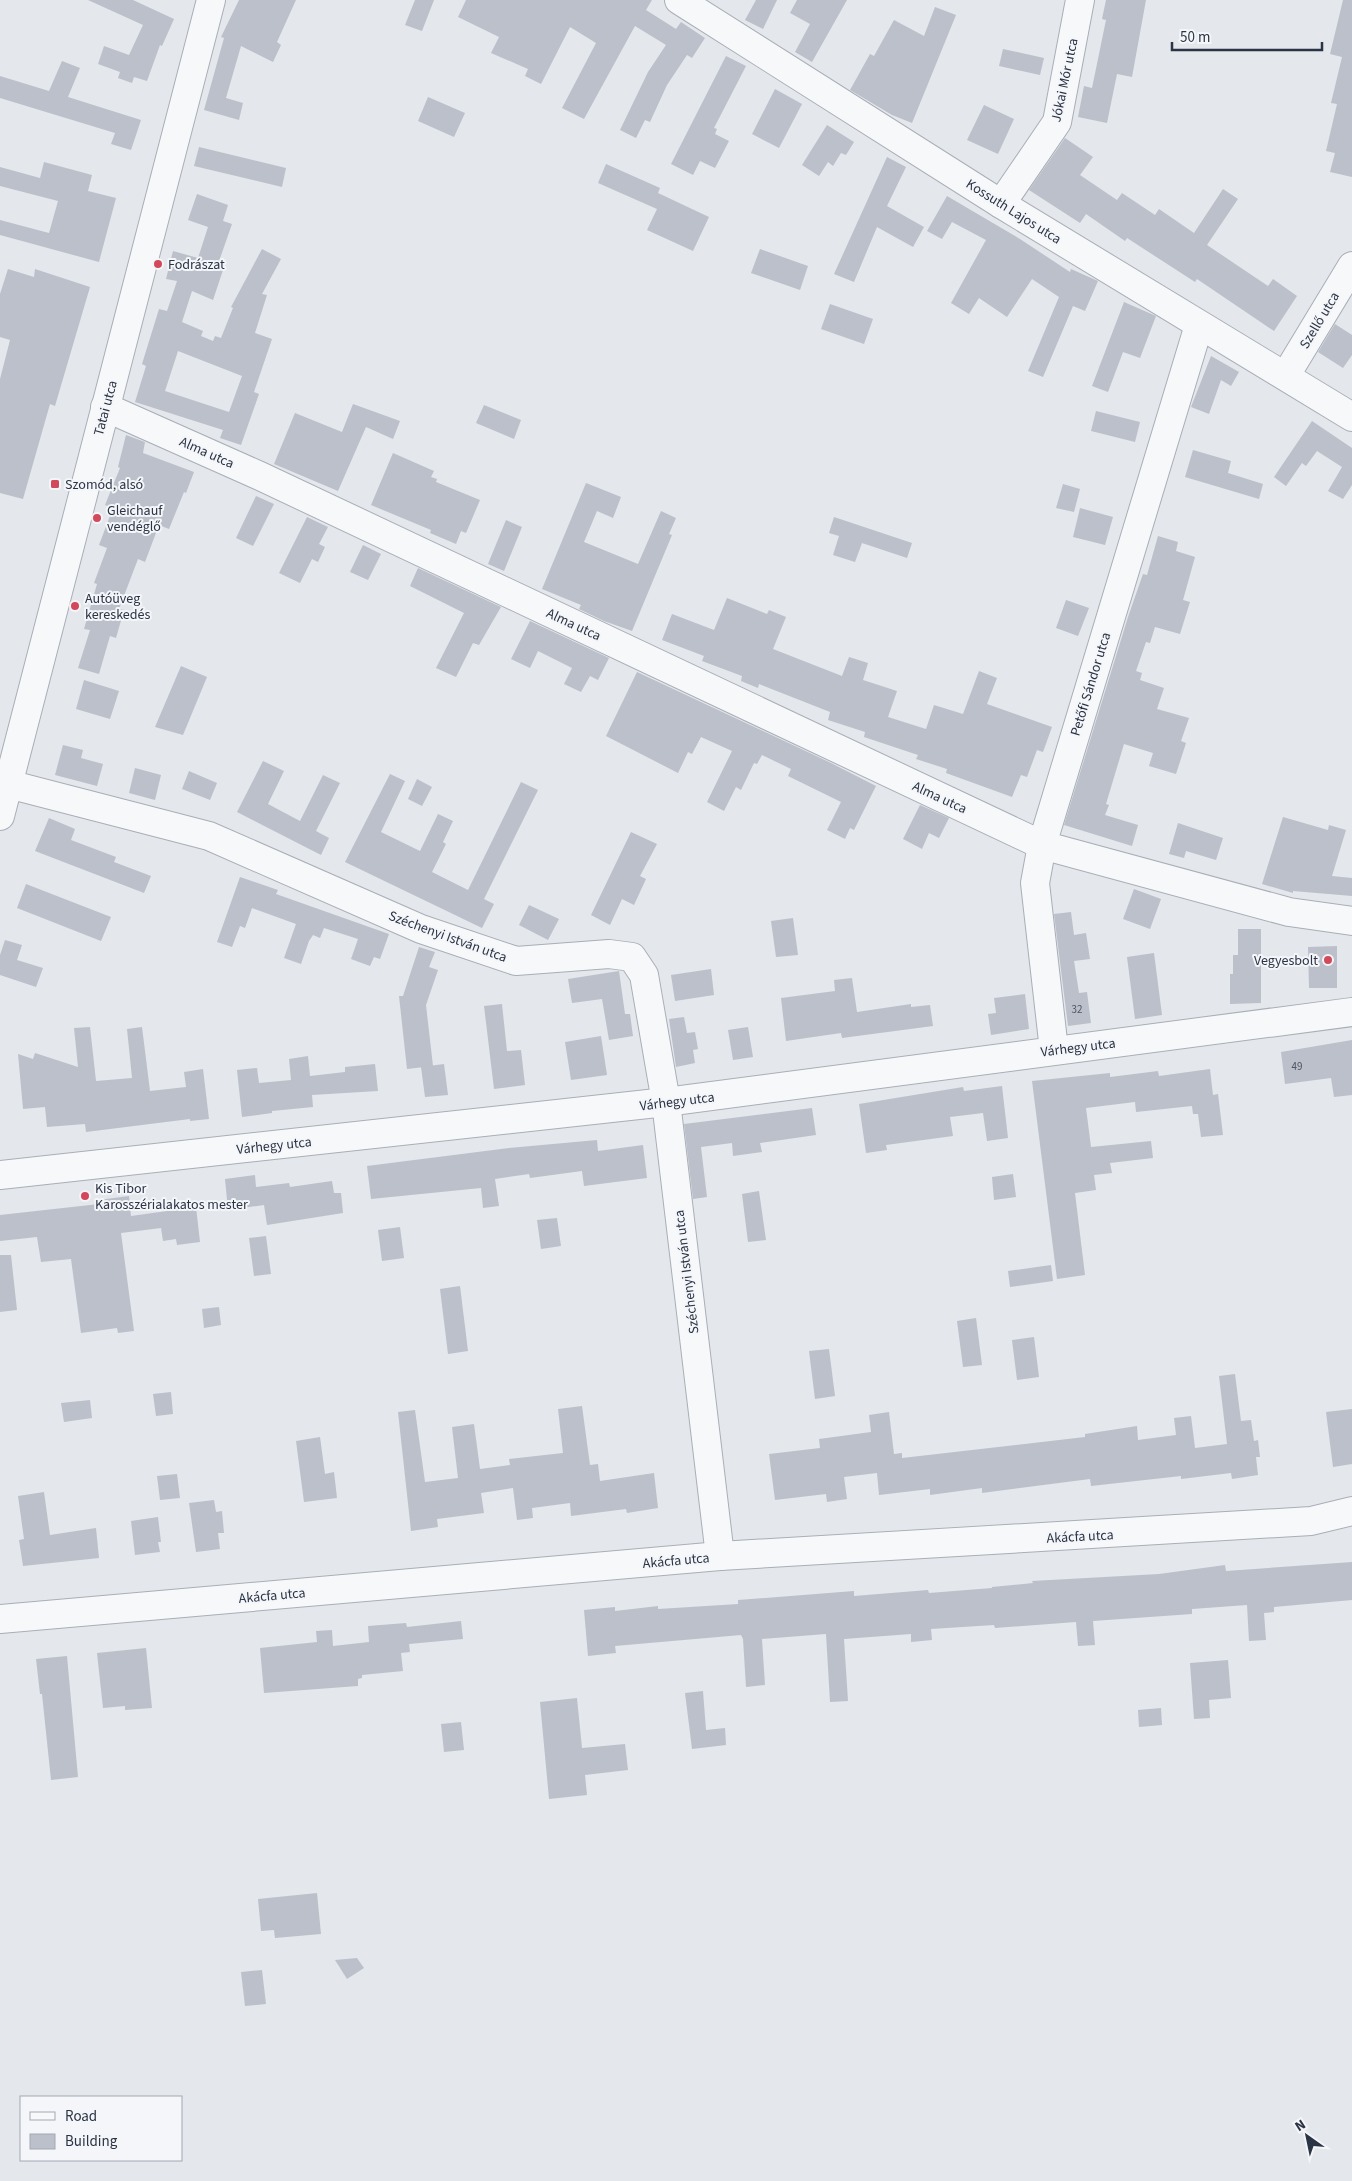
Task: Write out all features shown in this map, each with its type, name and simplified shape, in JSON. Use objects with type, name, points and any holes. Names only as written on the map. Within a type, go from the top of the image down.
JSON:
[{"type":"street","name":"Tatai utca","points":[[0,816],[211,0]]},
{"type":"street","name":"Kossuth Lajos utca","points":[[679,0],[1001,204],[1352,416]]},
{"type":"street","name":"Jókai Mór utca","points":[[1001,204],[1057,122],[1080,0]]},
{"type":"street","name":"Szellő utca","points":[[1286,375],[1352,266]]},
{"type":"street","name":"Petőfi Sándor utca","points":[[1054,1050],[1035,883],[1042,845],[1199,325]]},
{"type":"street","name":"Alma utca","points":[[105,406],[260,476],[1042,845]]},
{"type":"street","name":"Széchenyi István utca","points":[[8,784],[209,836],[421,929],[516,961],[609,954],[632,957],[644,975],[666,1102],[720,1556]]},
{"type":"street","points":[[1042,845],[1289,912],[1352,922]]},
{"type":"street","name":"Várhegy utca","points":[[0,1175],[666,1102],[1352,1012]]},
{"type":"street","name":"Akácfa utca","points":[[0,1619],[720,1556],[1311,1521],[1352,1511]]},
{"type":"building","points":[[88,0],[133,0],[174,19],[162,46],[160,45],[147,81],[134,77],[132,83],[118,78],[120,72],[98,64],[104,46],[129,55],[143,25]]},
{"type":"building","points":[[239,0],[296,0],[277,42],[281,45],[273,62],[241,46],[226,98],[243,103],[239,120],[204,110],[224,38],[221,37]]},
{"type":"building","points":[[415,0],[434,0],[422,31],[405,25]]},
{"type":"building","points":[[466,0],[652,0],[646,10],[676,29],[681,22],[705,38],[692,58],[687,55],[667,85],[650,122],[645,120],[636,138],[620,130],[648,72],[666,45],[635,26],[584,119],[562,108],[596,43],[570,27],[541,84],[525,76],[528,69],[491,53],[499,37],[458,17]]},
{"type":"building","points":[[756,0],[777,0],[763,29],[745,20]]},
{"type":"building","points":[[797,0],[847,0],[812,62],[795,52],[810,24],[790,13]]},
{"type":"building","points":[[1106,0],[1146,0],[1132,77],[1117,74],[1107,123],[1078,117],[1084,86],[1092,88],[1106,20],[1102,19]]},
{"type":"building","points":[[1343,0],[1352,0],[1352,177],[1330,172],[1335,153],[1326,151],[1337,104],[1331,103],[1342,57],[1330,54]]},
{"type":"building","points":[[935,7],[956,15],[912,123],[892,115],[850,90],[870,54],[874,56],[894,20],[924,36]]},
{"type":"building","points":[[1003,49],[1044,58],[1040,75],[999,66]]},
{"type":"building","points":[[726,56],[746,66],[714,128],[717,129],[715,134],[729,141],[715,168],[700,161],[693,175],[671,164]]},
{"type":"building","points":[[62,61],[80,68],[68,97],[141,120],[131,150],[111,144],[115,133],[0,98],[0,76],[49,91]]},
{"type":"building","points":[[775,89],[802,104],[779,148],[752,134]]},
{"type":"building","points":[[428,97],[465,113],[454,137],[418,121]]},
{"type":"building","points":[[984,105],[1014,119],[998,154],[967,140]]},
{"type":"building","points":[[827,125],[854,142],[846,155],[841,153],[833,166],[828,162],[819,176],[802,165]]},
{"type":"building","points":[[1065,138],[1093,157],[1080,175],[1117,200],[1122,193],[1155,215],[1159,209],[1194,233],[1223,189],[1238,199],[1207,245],[1268,286],[1273,279],[1297,296],[1274,331],[1197,279],[1195,282],[1127,238],[1125,241],[1086,214],[1080,223],[1029,190]]},
{"type":"building","points":[[199,147],[286,168],[282,187],[194,166]]},
{"type":"building","points":[[887,157],[906,167],[887,206],[924,227],[913,247],[877,227],[854,282],[834,274]]},
{"type":"building","points":[[44,162],[92,175],[88,191],[116,198],[99,262],[0,235],[0,220],[49,233],[58,201],[0,186],[0,167],[40,178]]},
{"type":"building","points":[[606,164],[660,188],[658,193],[709,217],[693,251],[647,230],[657,209],[598,183]]},
{"type":"building","points":[[197,194],[228,205],[223,221],[232,224],[217,267],[223,270],[213,300],[192,291],[182,322],[203,331],[201,336],[213,341],[215,336],[221,338],[233,308],[231,307],[262,249],[281,259],[262,294],[267,295],[255,333],[272,339],[254,392],[259,394],[241,445],[220,438],[223,430],[135,402],[146,366],[142,364],[159,309],[167,311],[177,281],[166,279],[173,251],[198,258],[208,227],[188,220]],"holes":[[[178,351],[242,376],[229,412],[165,391]]]},
{"type":"building","points":[[947,196],[1020,239],[1070,272],[1071,269],[1098,281],[1085,311],[1073,306],[1043,377],[1028,371],[1059,297],[1032,279],[1007,317],[979,298],[969,314],[951,303],[986,240],[952,222],[942,239],[927,231]]},
{"type":"building","points":[[760,249],[808,266],[800,290],[751,273]]},
{"type":"building","points":[[8,269],[34,277],[35,269],[90,287],[55,406],[50,404],[23,499],[0,493],[0,379],[10,340],[0,337],[0,294]]},
{"type":"building","points":[[1124,302],[1156,316],[1140,358],[1123,352],[1108,392],[1092,386]]},
{"type":"building","points":[[830,304],[873,319],[864,344],[821,329]]},
{"type":"building","points":[[1335,324],[1352,335],[1352,355],[1343,368],[1318,352]]},
{"type":"building","points":[[1211,356],[1239,372],[1231,386],[1221,380],[1209,414],[1191,407]]},
{"type":"building","points":[[353,404],[400,421],[393,439],[366,427],[338,491],[274,464],[295,413],[342,432]]},
{"type":"building","points":[[484,405],[521,420],[514,439],[476,423]]},
{"type":"building","points":[[1096,411],[1140,422],[1135,442],[1091,431]]},
{"type":"building","points":[[1312,421],[1352,448],[1352,485],[1343,499],[1328,491],[1342,467],[1317,451],[1306,466],[1302,463],[1286,486],[1274,477]]},
{"type":"building","points":[[126,435],[145,442],[143,453],[194,472],[169,529],[159,525],[145,562],[138,559],[119,609],[124,610],[116,638],[110,636],[99,674],[78,668],[90,630],[84,629],[97,584],[94,583],[107,548],[99,545],[113,508],[105,505],[120,468],[118,467]]},
{"type":"building","points":[[1193,450],[1231,461],[1228,473],[1263,484],[1259,499],[1185,477]]},
{"type":"building","points":[[393,453],[434,471],[431,477],[437,479],[436,482],[480,500],[466,533],[461,531],[456,544],[430,533],[431,530],[371,505]]},
{"type":"building","points":[[586,483],[621,497],[613,518],[597,511],[584,542],[638,564],[661,511],[676,518],[669,534],[672,535],[632,631],[604,621],[579,609],[581,605],[542,589]]},
{"type":"building","points":[[1063,484],[1080,489],[1074,512],[1056,508]]},
{"type":"building","points":[[256,496],[274,504],[253,546],[236,538]]},
{"type":"building","points":[[1080,508],[1113,517],[1105,545],[1073,537]]},
{"type":"building","points":[[307,517],[328,527],[319,544],[325,547],[318,562],[312,559],[300,583],[279,573]]},
{"type":"building","points":[[834,517],[912,543],[907,558],[862,543],[855,562],[833,555],[839,536],[829,533]]},
{"type":"building","points":[[506,520],[522,527],[504,571],[488,564]]},
{"type":"building","points":[[1158,536],[1178,542],[1176,551],[1195,557],[1183,600],[1190,602],[1180,634],[1155,627],[1150,643],[1146,642],[1136,671],[1142,673],[1140,680],[1164,688],[1157,709],[1189,718],[1181,741],[1186,743],[1176,774],[1149,766],[1153,753],[1124,744],[1106,804],[1109,805],[1105,815],[1138,825],[1132,846],[1064,825],[1128,617],[1143,574],[1147,575]]},
{"type":"building","points":[[363,545],[381,554],[368,580],[350,572]]},
{"type":"building","points":[[418,568],[501,607],[479,645],[473,643],[456,677],[436,668],[464,613],[410,586]]},
{"type":"building","points":[[727,598],[767,614],[769,610],[786,617],[773,649],[842,676],[849,657],[868,663],[863,680],[897,691],[888,717],[926,729],[934,705],[963,714],[979,671],[997,678],[987,704],[1052,727],[1043,752],[1037,750],[1027,777],[1021,775],[1012,797],[946,773],[947,769],[916,759],[918,755],[864,737],[865,732],[828,720],[830,712],[759,684],[758,688],[741,681],[742,676],[702,661],[704,656],[662,640],[672,614],[714,630]]},
{"type":"building","points":[[1066,600],[1089,608],[1078,636],[1056,628]]},
{"type":"building","points":[[530,621],[609,658],[598,680],[590,676],[581,692],[564,684],[572,668],[538,651],[530,668],[511,659]]},
{"type":"building","points":[[181,666],[207,677],[183,735],[155,727]]},
{"type":"building","points":[[637,672],[876,786],[854,830],[850,828],[845,839],[827,830],[841,802],[788,776],[791,769],[762,755],[757,764],[754,763],[741,790],[736,787],[724,811],[707,802],[732,751],[701,737],[692,754],[688,752],[678,773],[606,736]]},
{"type":"building","points":[[84,680],[119,691],[110,719],[76,709]]},
{"type":"building","points":[[63,745],[83,750],[81,758],[103,764],[97,786],[55,775]]},
{"type":"building","points":[[263,761],[284,771],[268,804],[300,821],[323,775],[340,783],[316,831],[329,838],[321,855],[237,812]]},
{"type":"building","points":[[135,768],[161,775],[155,800],[129,793]]},
{"type":"building","points":[[189,771],[217,783],[210,800],[182,789]]},
{"type":"building","points":[[390,774],[405,781],[381,832],[420,851],[438,814],[453,821],[443,842],[446,844],[432,872],[468,890],[521,782],[538,790],[484,899],[494,904],[482,928],[345,862]]},
{"type":"building","points":[[417,779],[432,787],[422,806],[408,799]]},
{"type":"building","points":[[920,805],[949,818],[939,838],[929,833],[922,849],[903,839]]},
{"type":"building","points":[[1283,817],[1328,830],[1329,825],[1346,830],[1332,876],[1352,878],[1352,896],[1293,891],[1293,893],[1262,884]]},
{"type":"building","points":[[49,818],[75,829],[71,840],[116,857],[114,862],[151,876],[144,893],[35,851]]},
{"type":"building","points":[[1178,823],[1223,838],[1216,860],[1186,851],[1184,858],[1169,854]]},
{"type":"building","points":[[631,832],[657,844],[640,876],[646,879],[634,905],[622,899],[610,925],[591,915]]},
{"type":"building","points":[[240,877],[278,890],[276,894],[389,934],[380,959],[374,957],[370,966],[351,959],[358,939],[324,928],[320,938],[313,935],[309,941],[301,964],[284,958],[296,924],[252,908],[245,928],[240,926],[232,947],[217,942]]},
{"type":"building","points":[[26,884],[111,917],[101,941],[17,908]]},
{"type":"building","points":[[1134,889],[1161,899],[1150,929],[1123,919]]},
{"type":"building","points":[[529,905],[559,919],[548,940],[519,925]]},
{"type":"building","points":[[1071,912],[1074,935],[1086,933],[1090,959],[1074,961],[1079,993],[1087,992],[1091,1023],[1068,1026],[1054,914]]},
{"type":"building","points":[[793,918],[798,955],[776,957],[771,921]]},
{"type":"building","points":[[1238,929],[1261,929],[1261,1003],[1230,1004],[1230,974],[1233,974],[1233,955],[1238,955]]},
{"type":"building","points":[[5,940],[22,945],[17,960],[43,968],[36,987],[0,975],[0,955]]},
{"type":"building","points":[[1337,946],[1337,988],[1309,988],[1308,947]]},
{"type":"building","points":[[419,947],[435,952],[429,967],[438,970],[426,1005],[433,1066],[407,1069],[399,996],[403,996]]},
{"type":"building","points":[[1154,953],[1162,1015],[1135,1019],[1127,957]]},
{"type":"building","points":[[711,969],[714,995],[675,1001],[671,975]]},
{"type":"building","points":[[619,971],[625,1014],[630,1014],[633,1036],[609,1040],[602,999],[572,1003],[568,979]]},
{"type":"building","points":[[852,978],[857,1012],[911,1004],[911,1007],[930,1005],[933,1026],[842,1038],[841,1033],[786,1041],[781,998],[835,991],[834,980]]},
{"type":"building","points":[[1025,994],[1029,1029],[991,1035],[988,1014],[996,1013],[994,998]]},
{"type":"building","points":[[502,1004],[507,1051],[521,1050],[525,1085],[494,1089],[484,1006]]},
{"type":"building","points":[[684,1017],[687,1033],[695,1032],[698,1049],[693,1050],[695,1063],[676,1067],[669,1019]]},
{"type":"building","points":[[90,1027],[96,1081],[132,1078],[127,1029],[142,1027],[150,1091],[186,1087],[184,1072],[203,1069],[209,1119],[190,1121],[190,1119],[86,1132],[85,1124],[47,1127],[45,1107],[23,1109],[18,1054],[33,1059],[35,1053],[78,1067],[74,1028]]},
{"type":"building","points":[[748,1027],[753,1057],[733,1060],[728,1030]]},
{"type":"building","points":[[601,1036],[607,1075],[571,1080],[565,1042]]},
{"type":"building","points":[[1352,1040],[1352,1095],[1334,1097],[1331,1078],[1285,1084],[1281,1052]]},
{"type":"building","points":[[308,1056],[310,1076],[345,1072],[345,1067],[375,1064],[378,1091],[312,1095],[313,1107],[272,1111],[272,1113],[242,1117],[237,1070],[257,1068],[259,1083],[291,1080],[289,1059]]},
{"type":"building","points":[[444,1064],[448,1095],[425,1097],[421,1067]]},
{"type":"building","points":[[1210,1069],[1213,1095],[1218,1094],[1223,1135],[1201,1137],[1198,1114],[1193,1114],[1192,1106],[1136,1112],[1135,1102],[1086,1108],[1091,1147],[1151,1141],[1153,1158],[1110,1163],[1112,1173],[1094,1175],[1096,1190],[1075,1193],[1085,1275],[1057,1279],[1032,1081],[1110,1073],[1110,1077],[1158,1071],[1159,1076]]},
{"type":"building","points":[[1002,1086],[1008,1138],[987,1141],[983,1113],[950,1117],[953,1136],[886,1145],[887,1150],[866,1153],[859,1104],[963,1087],[964,1091]]},
{"type":"building","points":[[812,1108],[816,1135],[760,1143],[762,1152],[733,1156],[732,1143],[701,1147],[707,1197],[693,1199],[684,1124]]},
{"type":"building","points":[[597,1140],[598,1151],[643,1145],[647,1178],[584,1186],[582,1171],[530,1178],[529,1174],[495,1179],[499,1206],[483,1208],[481,1188],[371,1199],[367,1166],[509,1148]]},
{"type":"building","points":[[1013,1174],[1016,1197],[994,1200],[992,1177]]},
{"type":"building","points":[[255,1175],[256,1187],[289,1183],[290,1187],[332,1181],[334,1193],[341,1193],[343,1213],[267,1225],[264,1205],[228,1210],[225,1179]]},
{"type":"building","points":[[759,1191],[766,1240],[748,1242],[742,1194]]},
{"type":"building","points":[[129,1196],[131,1216],[196,1207],[200,1242],[177,1245],[176,1239],[163,1241],[161,1228],[121,1233],[134,1331],[118,1333],[117,1328],[81,1333],[71,1259],[41,1262],[37,1237],[0,1241],[0,1215],[99,1204],[98,1200]]},
{"type":"building","points":[[557,1218],[561,1246],[541,1249],[537,1220]]},
{"type":"building","points":[[400,1227],[404,1258],[382,1261],[378,1230]]},
{"type":"building","points":[[266,1236],[271,1274],[254,1276],[249,1238]]},
{"type":"building","points":[[0,1255],[11,1255],[17,1310],[0,1312]]},
{"type":"building","points":[[1051,1265],[1053,1281],[1010,1287],[1008,1271]]},
{"type":"building","points":[[460,1286],[468,1351],[448,1354],[440,1289]]},
{"type":"building","points":[[219,1307],[221,1325],[204,1328],[202,1309]]},
{"type":"building","points":[[976,1318],[982,1365],[963,1367],[957,1321]]},
{"type":"building","points":[[1034,1337],[1039,1377],[1017,1380],[1012,1340]]},
{"type":"building","points":[[829,1349],[835,1396],[815,1399],[809,1351]]},
{"type":"building","points":[[1235,1374],[1241,1421],[1251,1420],[1254,1441],[1258,1440],[1260,1457],[1256,1457],[1258,1475],[1232,1479],[1231,1473],[1181,1479],[1181,1476],[1091,1486],[1090,1479],[982,1493],[982,1488],[930,1495],[930,1489],[879,1495],[877,1473],[844,1477],[847,1499],[827,1502],[826,1494],[775,1500],[769,1454],[820,1448],[819,1439],[871,1432],[869,1415],[889,1412],[894,1454],[902,1453],[902,1458],[1085,1437],[1085,1434],[1137,1426],[1138,1440],[1176,1435],[1174,1418],[1191,1416],[1195,1448],[1227,1444],[1219,1376]]},
{"type":"building","points":[[171,1392],[173,1414],[156,1416],[153,1394]]},
{"type":"building","points":[[90,1400],[92,1418],[64,1422],[61,1403]]},
{"type":"building","points":[[582,1406],[590,1465],[598,1464],[600,1481],[654,1473],[658,1508],[627,1513],[626,1509],[571,1516],[570,1503],[532,1508],[533,1518],[517,1520],[513,1488],[481,1493],[484,1513],[437,1519],[438,1527],[411,1531],[398,1412],[415,1410],[425,1482],[458,1478],[452,1427],[474,1424],[480,1469],[510,1465],[509,1459],[563,1453],[558,1409]]},
{"type":"building","points":[[1352,1409],[1352,1464],[1333,1467],[1326,1412]]},
{"type":"building","points":[[320,1437],[325,1474],[334,1472],[337,1498],[304,1502],[296,1441]]},
{"type":"building","points":[[177,1474],[180,1498],[160,1500],[157,1476]]},
{"type":"building","points":[[44,1492],[50,1535],[96,1528],[99,1558],[23,1566],[19,1540],[24,1539],[18,1496]]},
{"type":"building","points":[[214,1500],[216,1512],[222,1511],[224,1533],[218,1533],[220,1549],[196,1552],[189,1503]]},
{"type":"building","points":[[158,1517],[161,1542],[158,1542],[160,1552],[135,1555],[131,1521]]},
{"type":"building","points":[[1352,1562],[1352,1600],[1274,1607],[1274,1612],[1264,1613],[1266,1640],[1249,1641],[1247,1605],[1192,1609],[1192,1614],[1093,1621],[1095,1645],[1078,1646],[1076,1622],[995,1628],[994,1625],[931,1629],[932,1640],[911,1642],[911,1634],[844,1639],[848,1701],[830,1702],[826,1634],[762,1639],[765,1685],[746,1687],[743,1639],[741,1635],[615,1646],[616,1653],[588,1656],[584,1610],[615,1607],[615,1611],[658,1606],[658,1609],[738,1604],[738,1600],[854,1591],[854,1596],[928,1590],[929,1593],[992,1588],[1033,1583],[1032,1581],[1159,1574],[1225,1565],[1226,1571]]},
{"type":"building","points":[[461,1621],[463,1639],[409,1644],[410,1652],[401,1653],[403,1671],[362,1675],[362,1678],[358,1679],[358,1686],[264,1693],[260,1648],[317,1642],[316,1631],[332,1630],[333,1646],[369,1642],[368,1626],[406,1623],[407,1627]]},
{"type":"building","points":[[146,1648],[152,1708],[125,1710],[125,1706],[103,1708],[97,1653]]},
{"type":"building","points":[[67,1656],[78,1777],[51,1780],[42,1694],[40,1694],[36,1659]]},
{"type":"building","points":[[1228,1660],[1231,1698],[1209,1700],[1210,1718],[1194,1719],[1190,1663]]},
{"type":"building","points":[[703,1691],[706,1730],[725,1728],[726,1745],[692,1749],[685,1693]]},
{"type":"building","points":[[577,1698],[582,1748],[625,1744],[628,1770],[585,1775],[587,1795],[549,1799],[540,1702]]},
{"type":"building","points":[[1161,1708],[1162,1725],[1139,1727],[1138,1710]]},
{"type":"building","points":[[461,1722],[464,1750],[444,1752],[441,1724]]},
{"type":"building","points":[[317,1893],[321,1934],[275,1938],[274,1930],[261,1931],[258,1899]]},
{"type":"building","points":[[357,1958],[364,1968],[347,1979],[335,1960]]},
{"type":"building","points":[[262,1970],[266,2004],[245,2006],[241,1972]]},
{"type":"place","name":"Fodrászat","points":[[158,264]]},
{"type":"place","name":"Szomód, alsó","points":[[55,484]]},
{"type":"place","name":"Gleichauf vendéglő","points":[[97,518]]},
{"type":"place","name":"Autóüveg kereskedés","points":[[75,606]]},
{"type":"place","name":"Vegyesbolt","points":[[1328,960]]},
{"type":"place","name":"Kis Tibor Karosszérialakatos mester","points":[[85,1196]]}]
